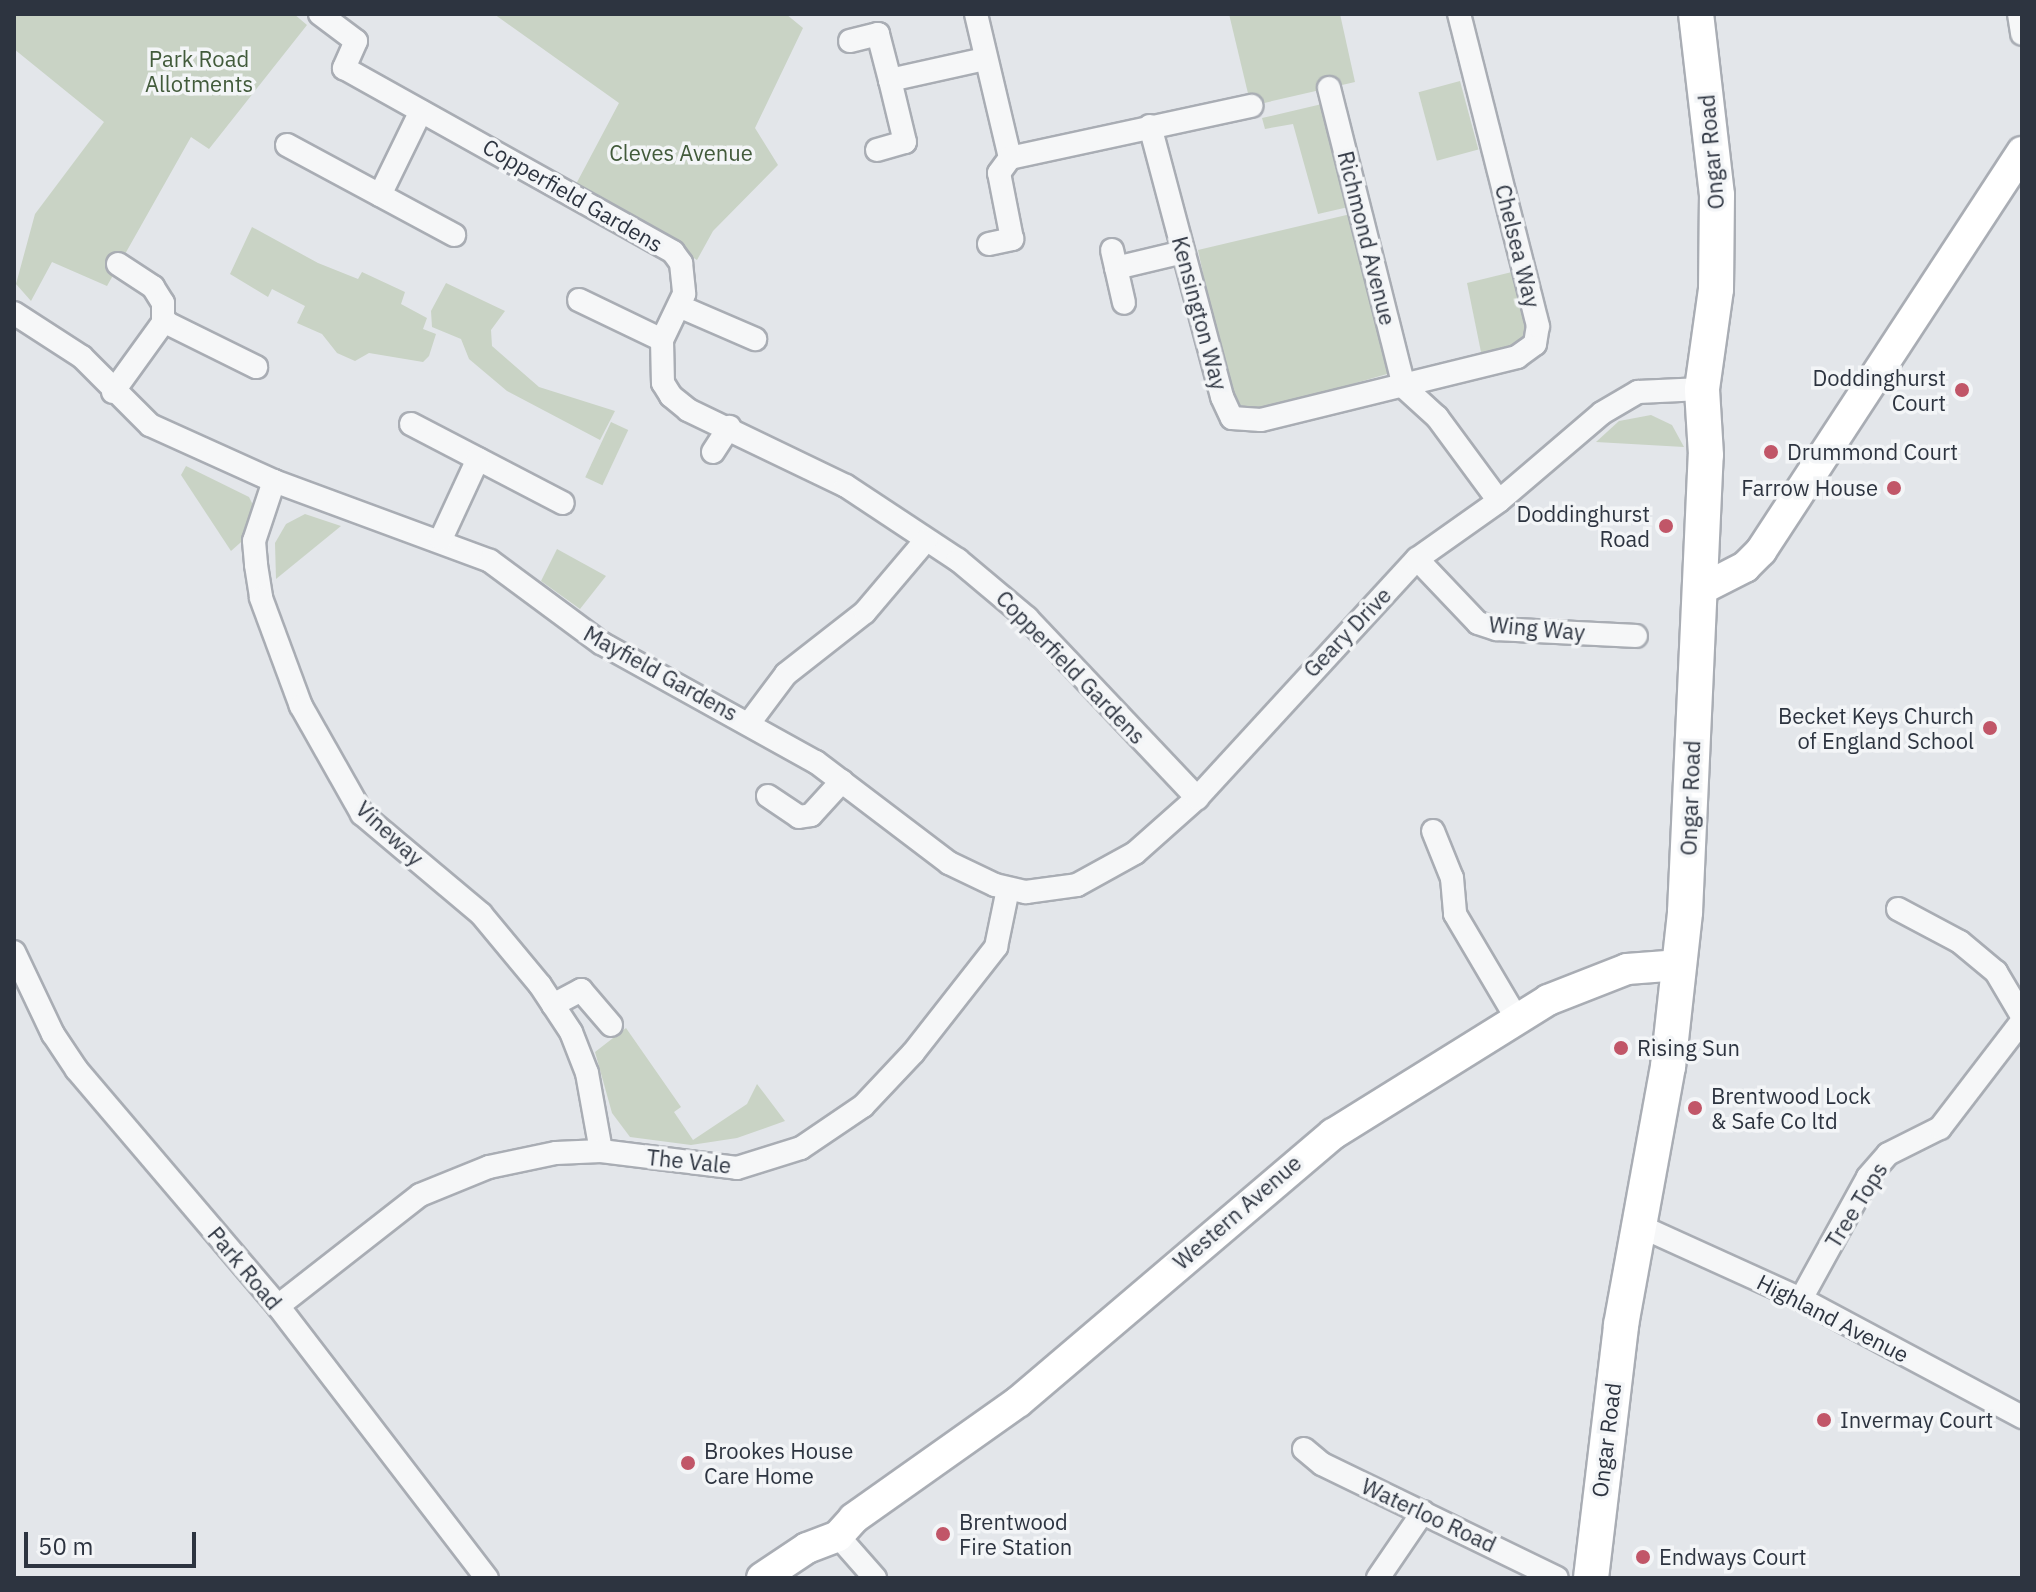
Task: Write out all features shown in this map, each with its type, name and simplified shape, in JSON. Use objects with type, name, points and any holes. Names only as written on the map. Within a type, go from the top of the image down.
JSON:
[{"type":"main road","name":"Ongar Road","points":[[1591,1578],[1619,1340],[1640,1226],[1680,965],[1706,455],[1702,389],[1716,289],[1717,195],[1696,14]]},
{"type":"street","name":"Copperfield Gardens","points":[[320,14],[356,41],[344,68],[673,252],[683,273],[681,307]]},
{"type":"street","points":[[976,14],[1010,158]]},
{"type":"street","name":"Chelsea Way","points":[[1404,387],[1517,357],[1535,344],[1537,333],[1459,14]]},
{"type":"street","points":[[2019,14],[2022,34]]},
{"type":"street","points":[[850,41],[878,34],[890,80],[905,142],[877,150]]},
{"type":"street","points":[[890,80],[985,59]]},
{"type":"street","name":"Richmond Avenue","points":[[1329,88],[1404,387]]},
{"type":"street","points":[[989,244],[1012,239],[999,173],[1010,158],[1251,106]]},
{"type":"street","points":[[380,195],[421,111]]},
{"type":"street","name":"Kensington Way","points":[[1150,126],[1232,418],[1261,420],[1404,387]]},
{"type":"street","points":[[287,145],[454,235]]},
{"type":"street","points":[[1698,591],[1745,567],[1761,551],[2022,152]]},
{"type":"street","points":[[1124,303],[1114,259],[1183,252]]},
{"type":"street","points":[[118,264],[153,287],[165,320],[256,367]]},
{"type":"street","points":[[579,300],[662,340],[681,307],[755,339]]},
{"type":"street","name":"Mayfield Gardens","points":[[14,313],[82,357],[113,392],[150,425],[274,481],[441,539],[490,561],[636,664],[750,722],[842,781],[949,863],[1008,889]]},
{"type":"street","points":[[113,392],[165,320]]},
{"type":"street","name":"Copperfield Gardens","points":[[662,340],[663,383],[671,396],[688,410],[729,427],[846,486],[926,540],[1018,610],[1197,798]]},
{"type":"street","points":[[1404,387],[1437,417],[1499,501]]},
{"type":"street","name":"Geary Drive","points":[[1008,889],[1053,891],[1104,873],[1197,798],[1417,559],[1499,501],[1623,399],[1665,387],[1702,389]]},
{"type":"street","points":[[411,424],[563,503]]},
{"type":"street","points":[[713,452],[729,427]]},
{"type":"street","points":[[441,539],[478,459]]},
{"type":"street","name":"Vineway","points":[[274,481],[254,541],[261,598],[301,706],[326,757],[362,814],[481,914],[553,1005],[571,1032],[587,1073],[601,1151]]},
{"type":"street","points":[[750,722],[786,674],[865,612],[926,540]]},
{"type":"street","name":"Wing Way","points":[[1417,559],[1478,623],[1497,629],[1636,636]]},
{"type":"street","points":[[768,796],[799,817],[811,815],[842,781]]},
{"type":"street","points":[[1433,831],[1452,878],[1455,914],[1516,1017]]},
{"type":"street","name":"The Vale","points":[[278,1306],[420,1195],[522,1158],[601,1151],[737,1168],[770,1161],[838,1125],[881,1090],[996,947],[1008,889]]},
{"type":"street","name":"Tree Tops","points":[[1801,1299],[1868,1177],[1888,1154],[1940,1128],[2022,1019],[1996,972],[1960,942],[1898,909]]},
{"type":"street","name":"Park Road","points":[[14,952],[46,1020],[77,1070],[278,1306],[487,1578]]},
{"type":"street","name":"Western Avenue","points":[[762,1578],[807,1548],[838,1536],[854,1518],[1018,1402],[1309,1150],[1516,1017],[1619,972],[1680,965]]},
{"type":"street","points":[[553,1005],[581,990],[611,1025]]},
{"type":"street","name":"Highland Avenue","points":[[1640,1226],[1801,1299],[2022,1417]]},
{"type":"street","name":"Waterloo Road","points":[[1304,1449],[1322,1464],[1557,1578]]},
{"type":"street","points":[[1378,1578],[1423,1512]]},
{"type":"street","points":[[838,1536],[875,1578]]},
{"type":"green space","name":"Park Road Allotments","points":[[14,14],[294,14],[307,25],[209,149],[191,137],[107,286],[52,262],[31,301],[16,284],[35,214],[104,122],[14,49]]},
{"type":"green space","name":"Cleves Avenue","points":[[494,14],[786,14],[803,28],[755,128],[778,165],[713,231],[697,260],[575,186],[619,103]]},
{"type":"green space","points":[[1229,14],[1340,14],[1355,82],[1251,106]]},
{"type":"green space","points":[[1460,81],[1478,150],[1437,161],[1418,92]]},
{"type":"green space","points":[[1322,104],[1357,205],[1318,214],[1293,124],[1265,129],[1262,118]]},
{"type":"green space","points":[[1355,213],[1390,367],[1387,374],[1262,410],[1236,404],[1228,392],[1198,250]]},
{"type":"green space","points":[[252,227],[318,263],[358,279],[362,272],[405,292],[401,304],[427,318],[423,329],[436,334],[429,356],[423,362],[369,353],[355,361],[337,353],[322,334],[297,323],[305,306],[272,289],[268,297],[230,274]]},
{"type":"green space","points":[[1516,271],[1529,330],[1523,344],[1482,357],[1467,283]]},
{"type":"green space","points":[[446,283],[505,311],[491,330],[492,346],[539,387],[615,411],[600,440],[507,391],[469,359],[461,339],[432,327],[431,311]]},
{"type":"green space","points":[[1651,415],[1672,425],[1684,447],[1596,442],[1619,421]]},
{"type":"green space","points":[[611,422],[628,430],[602,485],[585,477]]},
{"type":"green space","points":[[186,466],[249,497],[255,509],[249,535],[231,551],[181,475]]},
{"type":"green space","points":[[305,514],[341,526],[276,579],[275,543],[286,524]]},
{"type":"green space","points":[[557,549],[606,576],[580,609],[541,581]]},
{"type":"green space","points":[[626,1028],[681,1107],[674,1112],[693,1140],[747,1104],[757,1084],[785,1121],[737,1138],[691,1145],[630,1137],[612,1113],[595,1052]]},
{"type":"place","name":"Doddinghurst Court","points":[[1962,390]]},
{"type":"place","name":"Drummond Court","points":[[1771,452]]},
{"type":"place","name":"Farrow House","points":[[1894,488]]},
{"type":"place","name":"Doddinghurst Road","points":[[1666,526]]},
{"type":"place","name":"Becket Keys Church of England School","points":[[1990,728]]},
{"type":"place","name":"Rising Sun","points":[[1621,1048]]},
{"type":"place","name":"Brentwood Lock & Safe Co ltd","points":[[1695,1108]]},
{"type":"place","name":"Invermay Court","points":[[1824,1420]]},
{"type":"place","name":"Brookes House Care Home","points":[[688,1463]]},
{"type":"place","name":"Brentwood Fire Station","points":[[943,1534]]},
{"type":"place","name":"Endways Court","points":[[1643,1557]]}]
